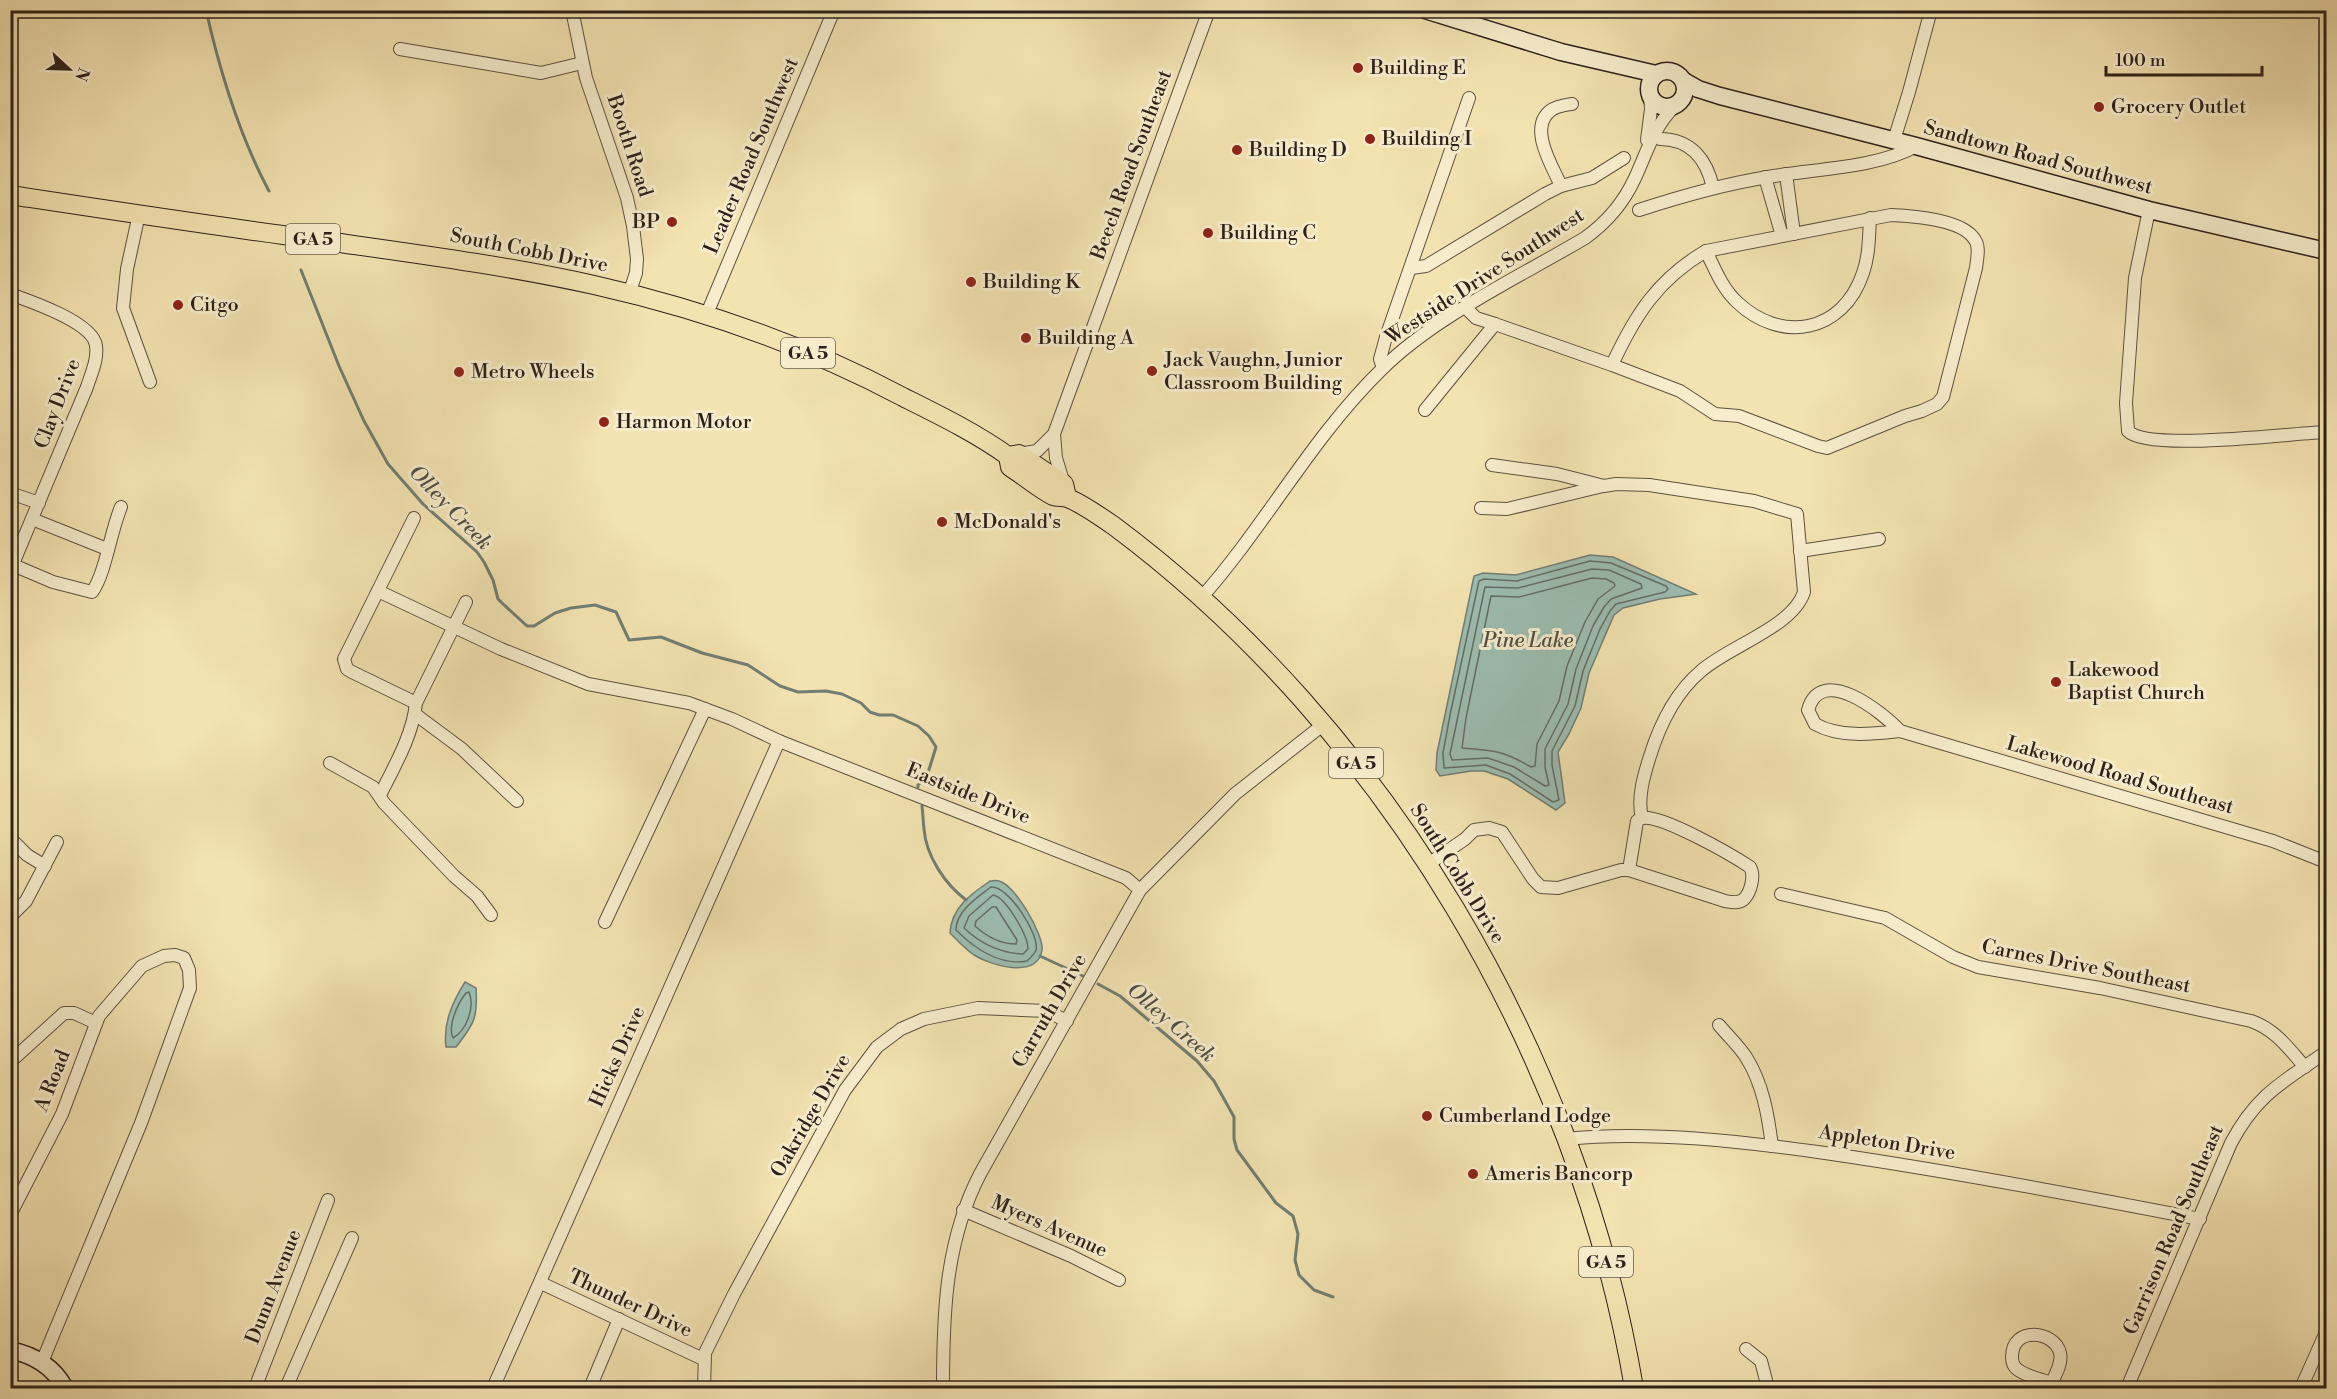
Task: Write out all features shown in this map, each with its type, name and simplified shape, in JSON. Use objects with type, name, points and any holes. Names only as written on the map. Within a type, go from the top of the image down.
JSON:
[{"type":"main road","name":"South Cobb Drive","points":[[10,195],[411,253],[539,274],[629,294],[706,316],[784,343],[855,372],[1013,455],[1010,467],[1055,497],[1066,491],[1112,525],[1201,598],[1274,669],[1324,724],[1381,795],[1427,865],[1484,960],[1543,1081],[1591,1210],[1610,1274],[1634,1389]]},
{"type":"street","name":"Booth Road","points":[[572,10],[585,78],[627,198],[633,226],[637,259],[636,273],[629,294]]},
{"type":"street","name":"Leader Road Southwest","points":[[706,316],[834,10]]},
{"type":"street","name":"Beech Road Southeast","points":[[1066,491],[1056,458],[1054,434],[1209,10]]},
{"type":"street","points":[[1425,10],[1592,61],[1652,85]]},
{"type":"street","points":[[1894,140],[1931,10]]},
{"type":"street","points":[[400,49],[541,73],[582,63]]},
{"type":"street","points":[[1671,71],[1684,81],[1685,92],[1677,104],[1663,107],[1657,104],[1652,85],[1671,71]]},
{"type":"street","name":"Sandtown Road Southwest","points":[[1684,81],[1698,89],[2149,210],[2326,251]]},
{"type":"street","name":"Westside Drive Southwest","points":[[1645,150],[1652,85]]},
{"type":"street","points":[[1383,368],[1380,358],[1386,337],[1469,98]]},
{"type":"street","name":"Sandtown Road Southwest","points":[[1677,104],[1740,100]]},
{"type":"street","points":[[1561,186],[1544,143],[1541,124],[1549,111],[1572,104]]},
{"type":"street","name":"Westside Drive Southwest","points":[[1201,598],[1335,423],[1383,368],[1421,337],[1466,308],[1596,231],[1626,194],[1659,123],[1677,104]]},
{"type":"street","points":[[1660,139],[1679,141],[1697,153],[1710,172],[1713,188]]},
{"type":"street","points":[[1639,210],[1713,188],[1765,177],[1860,163],[1902,154],[1916,146]]},
{"type":"street","points":[[1411,268],[1426,266],[1503,218],[1561,186],[1592,178],[1624,158]]},
{"type":"street","points":[[1786,174],[1788,235]]},
{"type":"street","points":[[1765,177],[1788,235]]},
{"type":"street","points":[[2149,210],[2135,278],[2126,403],[2128,431],[2138,438],[2188,441],[2326,432]]},
{"type":"street","points":[[139,214],[127,269],[123,308],[150,382]]},
{"type":"street","points":[[1466,308],[1476,318],[1680,391],[1714,414],[1739,416],[1806,443],[1827,448],[1922,411],[1937,404],[1943,397],[1976,268],[1978,252],[1976,240],[1967,232],[1936,220],[1890,215],[1706,251],[1685,263],[1665,280],[1635,322],[1612,365]]},
{"type":"street","points":[[1706,251],[1724,287],[1749,312],[1779,326],[1807,327],[1828,319],[1839,310],[1855,289],[1866,263],[1870,218]]},
{"type":"street","name":"Clay Drive","points":[[10,294],[38,304],[84,328],[97,344],[96,358],[87,387],[12,568]]},
{"type":"street","points":[[1425,410],[1494,324]]},
{"type":"street","points":[[1013,455],[1037,451],[1054,434]]},
{"type":"street","points":[[1492,465],[1557,474],[1604,486]]},
{"type":"street","points":[[1481,508],[1507,509],[1616,484],[1649,485],[1754,501],[1797,514],[1804,592],[1801,600],[1788,617],[1732,649],[1700,671],[1670,707],[1659,729],[1646,769],[1639,807],[1642,818]]},
{"type":"street","points":[[10,495],[39,503]]},
{"type":"street","points":[[12,568],[92,592],[100,576],[106,549],[121,507]]},
{"type":"street","points":[[414,518],[346,652],[345,665],[352,672],[416,708],[517,801]]},
{"type":"street","points":[[32,519],[106,549]]},
{"type":"street","points":[[1800,551],[1879,539]]},
{"type":"street","name":"Eastside Drive","points":[[378,591],[454,627],[588,684],[632,694],[674,699],[705,709],[779,741],[1126,878],[1140,890]]},
{"type":"street","points":[[380,795],[416,708],[466,602]]},
{"type":"street","name":"Lakewood Road Southeast","points":[[1900,731],[1871,706],[1844,692],[1828,690],[1820,692],[1810,703],[1808,710],[1815,724],[1832,732],[1875,734],[1900,731],[2274,841],[2326,862]]},
{"type":"street","points":[[605,922],[705,709]]},
{"type":"street","name":"Carruth Drive","points":[[943,1389],[946,1284],[963,1210],[980,1174],[1140,890],[1235,795],[1324,724]]},
{"type":"street","name":"Hicks Drive","points":[[493,1389],[779,741]]},
{"type":"street","points":[[330,763],[373,787],[384,803],[454,876],[477,896],[491,915]]},
{"type":"street","points":[[1427,865],[1474,830],[1489,828],[1502,832],[1533,879],[1541,887],[1558,888],[1621,870],[1629,870],[1737,903],[1744,899],[1753,879],[1753,871],[1742,861],[1676,826],[1653,818],[1642,818],[1637,821],[1629,870]]},
{"type":"street","points":[[10,838],[27,855],[45,866]]},
{"type":"street","points":[[10,918],[26,901],[57,842]]},
{"type":"street","name":"Carnes Drive Southeast","points":[[1781,894],[1885,918],[1953,957],[1978,967],[2100,988],[2258,1023],[2274,1033],[2306,1067]]},
{"type":"street","name":"A Road","points":[[10,1215],[62,1114],[99,1016],[142,966],[164,956],[175,955],[184,958],[189,970],[190,988],[141,1123],[42,1362]]},
{"type":"street","name":"Oakridge Drive","points":[[704,1389],[703,1359],[734,1294],[845,1090],[877,1047],[901,1029],[924,1019],[978,1008],[1046,1011],[1067,1021]]},
{"type":"street","points":[[10,1062],[63,1013],[74,1013],[96,1023]]},
{"type":"street","points":[[1719,1025],[1745,1056],[1759,1081],[1768,1115],[1772,1146]]},
{"type":"street","name":"Garrison Road Southeast","points":[[2127,1389],[2231,1143],[2247,1115],[2269,1092],[2326,1052]]},
{"type":"street","name":"Appleton Drive","points":[[1565,1139],[1592,1136],[1693,1139],[1772,1146],[1926,1167],[2199,1219]]},
{"type":"street","name":"Dunn Avenue","points":[[255,1389],[328,1200]]},
{"type":"street","name":"Myers Avenue","points":[[963,1210],[1071,1256],[1119,1280]]},
{"type":"street","points":[[286,1389],[352,1238]]},
{"type":"street","name":"Thunder Drive","points":[[541,1283],[703,1359]]},
{"type":"street","points":[[590,1389],[619,1319]]},
{"type":"street","points":[[2301,1389],[2326,1332]]},
{"type":"street","points":[[2035,1335],[2057,1346],[2060,1362],[2050,1386],[2016,1369],[2012,1362],[2012,1352],[2021,1337],[2035,1335]]},
{"type":"street","points":[[1746,1349],[1761,1361],[1768,1389]]},
{"type":"street","points":[[10,1350],[25,1353],[42,1362],[54,1371],[65,1389]]},
{"type":"water","name":"Pine Lake","points":[[1590,555],[1613,557],[1696,594],[1660,599],[1623,608],[1614,615],[1589,673],[1581,708],[1558,752],[1565,803],[1556,810],[1508,779],[1484,771],[1440,776],[1436,770],[1437,753],[1474,576],[1483,573],[1516,575]]},
{"type":"water","points":[[990,881],[1006,884],[1013,891],[1027,911],[1038,933],[1042,950],[1032,965],[1012,968],[991,963],[971,953],[950,933],[954,916],[963,902]]},
{"type":"water","points":[[465,982],[476,988],[475,1014],[467,1032],[456,1047],[446,1047],[449,1013]]},
{"type":"waterway","name":"Olley Creek","points":[[206,10],[232,103],[248,148],[269,191]]},
{"type":"waterway","name":"Olley Creek","points":[[301,270],[339,366],[364,421],[388,464],[423,504],[477,552],[493,580],[498,599],[527,626],[534,626],[555,613],[571,608],[595,605],[616,612],[629,640],[661,637],[702,653],[748,665],[780,686],[798,692],[826,691],[842,694],[861,703],[870,712],[879,715],[893,715],[918,726],[929,736],[936,747],[927,776],[918,787]]},
{"type":"waterway","name":"Olley Creek","points":[[922,806],[928,849],[944,878],[966,900]]},
{"type":"waterway","name":"Olley Creek","points":[[1040,956],[1083,976]]},
{"type":"waterway","name":"Olley Creek","points":[[1098,984],[1120,996],[1197,1061],[1214,1081],[1234,1117],[1234,1139],[1237,1150],[1276,1203],[1293,1216],[1298,1234],[1295,1260],[1299,1275],[1314,1290],[1333,1297]]},
{"type":"place","name":"Building E","points":[[1358,68]]},
{"type":"place","name":"Grocery Outlet","points":[[2099,107]]},
{"type":"place","name":"Building I","points":[[1370,139]]},
{"type":"place","name":"Building D","points":[[1237,150]]},
{"type":"place","name":"BP","points":[[672,222]]},
{"type":"place","name":"Building C","points":[[1208,233]]},
{"type":"place","name":"Building K","points":[[971,282]]},
{"type":"place","name":"Citgo","points":[[178,305]]},
{"type":"place","name":"Building A","points":[[1026,338]]},
{"type":"place","name":"Jack Vaughn, Junior Classroom Building","points":[[1152,371]]},
{"type":"place","name":"Metro Wheels","points":[[459,372]]},
{"type":"place","name":"Harmon Motor","points":[[604,422]]},
{"type":"place","name":"McDonald's","points":[[942,522]]},
{"type":"place","name":"Lakewood Baptist Church","points":[[2056,682]]},
{"type":"place","name":"Cumberland Lodge","points":[[1427,1116]]},
{"type":"place","name":"Ameris Bancorp","points":[[1473,1174]]}]
